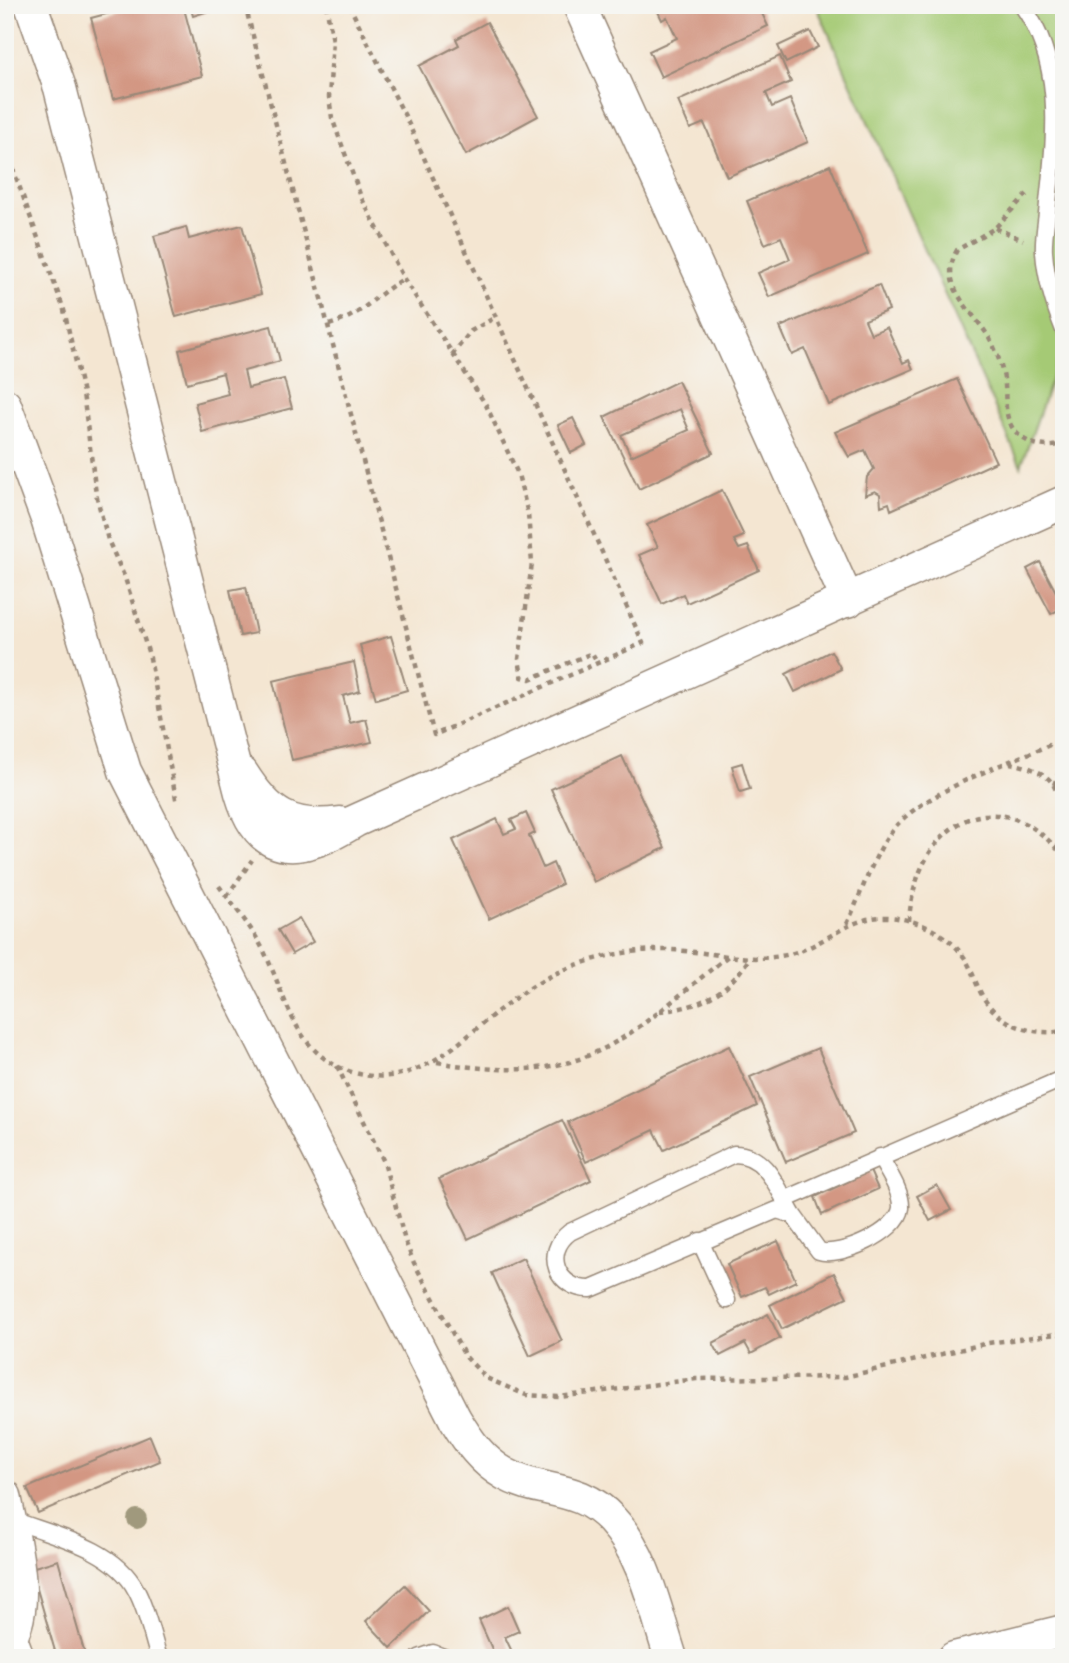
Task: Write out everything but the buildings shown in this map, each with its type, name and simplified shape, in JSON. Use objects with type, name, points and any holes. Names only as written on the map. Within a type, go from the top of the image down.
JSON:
[{"type":"street","points":[[31,5],[60,88],[248,816],[266,839],[297,846],[332,835],[355,821],[1064,502]]},
{"type":"street","points":[[51,5],[60,88]]},
{"type":"street","points":[[579,5],[848,601]]},
{"type":"street","points":[[5,405],[47,519],[125,771],[455,1419],[485,1460],[507,1475],[576,1494],[612,1519],[635,1557],[671,1658]]},
{"type":"street","points":[[234,757],[261,799],[284,819],[313,825],[355,821]]},
{"type":"street","points":[[7,1508],[21,1604],[16,1643]]},
{"type":"street","points":[[954,1658],[1064,1631]]},
{"type":"lane","points":[[1022,5],[1040,35],[1053,78],[1056,122],[1044,250],[1047,276],[1064,330]]},
{"type":"lane","points":[[784,1200],[1064,1078]]},
{"type":"lane","points":[[793,1215],[777,1210],[769,1211],[591,1289],[572,1287],[558,1274],[555,1265],[557,1246],[570,1233],[725,1157],[743,1154],[760,1161],[766,1168],[813,1245],[827,1254],[843,1251],[887,1230],[898,1217],[900,1200],[880,1157]]},
{"type":"lane","points":[[700,1241],[727,1300]]},
{"type":"lane","points":[[7,1508],[93,1551],[124,1573],[137,1590],[159,1658]]},
{"type":"lane","points":[[419,1658],[433,1653],[446,1658]]},
{"type":"path","points":[[245,5],[434,734],[643,643],[406,118],[349,5]]},
{"type":"path","points":[[326,5],[333,41],[329,97],[338,139],[361,197],[404,279],[501,431],[523,491],[532,563],[519,659],[522,677],[530,679],[592,653],[598,663]]},
{"type":"path","points":[[5,88],[12,166],[64,310],[83,393],[96,494],[108,540],[125,578],[150,659],[180,815]]},
{"type":"path","points":[[1051,168],[995,228],[957,250],[952,260],[951,283],[989,339],[999,360],[1011,425],[1021,438],[1035,445],[1052,447],[1064,444]]},
{"type":"path","points":[[995,228],[1044,250]]},
{"type":"path","points":[[329,325],[361,313],[379,295],[404,279]]},
{"type":"path","points":[[452,355],[471,331],[494,318]]},
{"type":"path","points":[[846,924],[890,833],[903,818],[929,799],[1064,739]]},
{"type":"path","points":[[1054,785],[1064,759]]},
{"type":"path","points":[[1009,763],[1034,769],[1054,785],[1064,812]]},
{"type":"path","points":[[909,921],[911,898],[921,866],[942,835],[957,824],[990,814],[1008,818],[1043,837],[1064,858]]},
{"type":"path","points":[[227,897],[266,839]]},
{"type":"path","points":[[211,875],[259,942],[296,1027],[321,1054],[354,1073],[386,1076],[419,1070],[436,1062],[499,1010],[545,979],[607,956],[654,950],[750,957],[788,955],[807,949],[846,924],[883,917],[909,921],[933,930],[954,945],[964,958],[985,1001],[998,1015],[1031,1031],[1064,1031]]},
{"type":"path","points":[[436,1062],[499,1069],[544,1070],[568,1065],[617,1044],[728,956]]},
{"type":"path","points":[[659,1011],[679,1010],[714,997],[740,973],[750,957]]},
{"type":"path","points":[[337,1065],[384,1162],[405,1241],[414,1262],[465,1356],[486,1378],[526,1395],[559,1397],[696,1379],[845,1377],[988,1343],[1064,1333]]},
{"type":"green space","points":[[816,5],[1064,5],[1064,343],[1021,466]]}]
